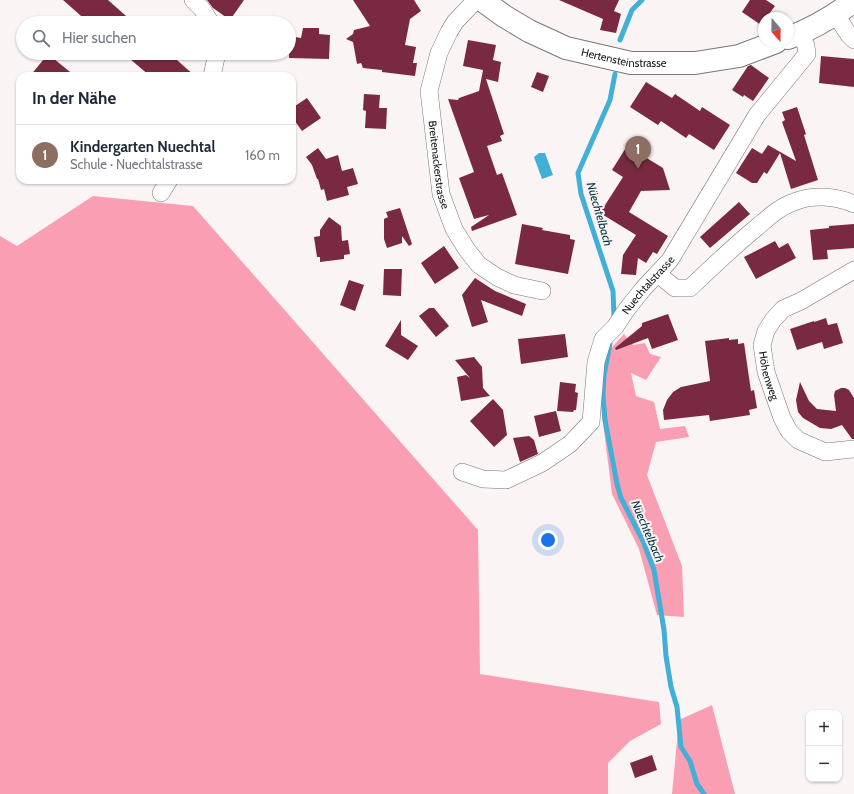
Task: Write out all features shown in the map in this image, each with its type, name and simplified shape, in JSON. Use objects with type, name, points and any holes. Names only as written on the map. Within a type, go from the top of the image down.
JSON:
[{"type":"street","points":[[194,0],[206,16]]},
{"type":"street","name":"Breitenackerstrasse","points":[[476,0],[455,22],[449,32],[439,53],[429,91],[441,194],[454,229],[467,250],[479,265],[497,277],[514,284],[542,291]]},
{"type":"street","name":"Hertensteinstrasse","points":[[482,0],[504,16],[529,31],[566,48],[631,62],[695,63],[739,56],[760,48]]},
{"type":"street","points":[[795,35],[836,15],[854,1]]},
{"type":"street","points":[[836,15],[854,40]]},
{"type":"street","name":"Nuechtalstrasse","points":[[462,472],[483,479],[506,480],[542,463],[570,444],[591,422],[596,362],[603,339],[615,327],[643,289],[670,260],[757,115],[807,54],[806,46],[795,35]]},
{"type":"street","points":[[213,72],[215,60]]},
{"type":"street","points":[[658,274],[675,288],[690,288],[738,243],[779,209],[794,201],[812,197],[840,198],[854,204]]},
{"type":"street","name":"Höhenweg","points":[[854,270],[801,301],[783,309],[766,331],[762,345],[766,372],[782,418],[789,431],[798,440],[826,452],[854,449]]},
{"type":"shaded area","points":[[93,196],[193,206],[478,530],[480,674],[659,702],[661,724],[630,741],[608,763],[608,794],[0,794],[0,236],[17,246]]},
{"type":"shaded area","points":[[624,334],[633,345],[645,343],[650,354],[661,357],[646,380],[631,373],[636,396],[654,402],[660,429],[685,426],[689,437],[656,442],[647,475],[682,566],[684,617],[657,615],[639,549],[612,494],[602,415],[600,383],[607,353]]},
{"type":"shaded area","points":[[712,705],[735,794],[672,794],[679,720]]},
{"type":"water","points":[[539,153],[545,153],[553,175],[542,179],[534,157]]},
{"type":"building","points":[[63,0],[108,0],[126,16],[81,16]]},
{"type":"building","points":[[207,0],[244,0],[233,16],[224,16],[213,8]]},
{"type":"building","points":[[353,0],[414,0],[421,11],[410,19],[405,45],[416,47],[413,63],[417,63],[415,76],[382,72],[382,70],[363,68],[361,63],[357,64],[353,42],[346,39],[353,34],[354,30],[370,26]]},
{"type":"building","points":[[559,0],[619,0],[614,11],[621,14],[616,33],[600,30],[603,19]]},
{"type":"building","points":[[750,0],[766,0],[775,6],[770,12],[758,12],[758,23],[742,12]]},
{"type":"building","points":[[303,28],[319,28],[319,34],[330,35],[329,59],[296,58],[296,37],[301,38]]},
{"type":"building","points":[[468,40],[496,45],[493,60],[501,62],[498,82],[486,79],[504,134],[500,136],[502,141],[487,146],[497,175],[502,173],[517,215],[472,231],[471,227],[489,215],[474,219],[459,178],[474,172],[448,99],[458,100],[459,98],[479,91],[483,70],[463,66]]},
{"type":"building","points":[[821,56],[854,59],[854,87],[819,83]]},
{"type":"building","points":[[43,60],[55,60],[70,72],[33,72]]},
{"type":"building","points":[[131,60],[177,60],[190,72],[145,72]]},
{"type":"building","points":[[751,65],[769,78],[753,101],[732,90],[748,66]]},
{"type":"building","points":[[537,72],[549,76],[543,92],[531,87]]},
{"type":"building","points":[[646,82],[672,98],[675,94],[700,111],[702,107],[730,125],[714,150],[689,134],[686,138],[661,121],[658,125],[630,107]]},
{"type":"building","points":[[364,94],[380,95],[379,108],[387,108],[386,129],[365,128],[366,111],[363,110]]},
{"type":"building","points":[[307,98],[321,118],[302,131],[296,123],[296,105]]},
{"type":"building","points":[[797,107],[818,180],[791,189],[780,153],[767,174],[764,172],[757,183],[752,183],[736,173],[752,148],[762,154],[768,145],[796,161],[782,122],[785,120],[782,112]]},
{"type":"building","points":[[627,146],[663,168],[670,190],[641,191],[629,212],[668,236],[657,254],[653,252],[646,263],[638,258],[636,275],[621,274],[623,255],[636,235],[600,213],[623,177],[612,170]]},
{"type":"building","points":[[318,148],[326,159],[338,155],[342,171],[353,168],[358,184],[347,187],[349,195],[327,201],[324,189],[321,190],[312,165],[306,157]]},
{"type":"building","points":[[739,202],[750,214],[710,248],[700,237]]},
{"type":"building","points":[[400,208],[412,244],[409,246],[402,236],[402,243],[387,248],[384,239],[384,219],[388,217],[386,212]]},
{"type":"building","points":[[329,217],[341,226],[342,241],[348,240],[350,254],[344,255],[344,259],[320,262],[320,257],[317,257],[314,237],[320,236],[320,230]]},
{"type":"building","points":[[522,224],[543,228],[542,230],[570,235],[570,239],[575,240],[568,274],[515,264]]},
{"type":"building","points":[[854,224],[854,248],[827,250],[828,259],[813,260],[810,230],[829,228],[829,226]]},
{"type":"building","points":[[775,241],[779,248],[788,243],[796,258],[756,279],[744,257]]},
{"type":"building","points":[[444,246],[459,268],[435,284],[421,263]]},
{"type":"building","points":[[384,269],[402,269],[401,296],[383,295]]},
{"type":"building","points":[[475,278],[495,291],[526,304],[522,316],[481,300],[488,322],[472,327],[462,295]]},
{"type":"building","points":[[349,280],[364,285],[355,311],[340,305]]},
{"type":"building","points":[[429,308],[434,308],[449,326],[436,337],[419,316]]},
{"type":"building","points":[[668,314],[678,340],[652,349],[648,338],[616,350],[615,348],[642,326],[642,323]]},
{"type":"building","points":[[826,318],[828,325],[837,323],[843,343],[824,349],[822,342],[797,350],[790,329]]},
{"type":"building","points":[[401,320],[401,335],[418,346],[408,360],[385,346]]},
{"type":"building","points":[[565,334],[568,357],[521,364],[518,339]]},
{"type":"building","points":[[729,338],[729,340],[738,339],[738,344],[744,343],[751,391],[754,390],[757,408],[749,410],[750,415],[710,421],[709,415],[664,420],[663,410],[667,400],[673,392],[681,387],[710,381],[705,341]]},
{"type":"building","points":[[474,357],[482,367],[483,388],[490,396],[461,401],[457,377],[466,375],[470,378],[455,360]]},
{"type":"building","points":[[560,382],[576,384],[575,392],[578,393],[576,410],[573,412],[557,411]]},
{"type":"building","points":[[800,382],[809,401],[817,409],[836,411],[835,391],[841,388],[849,390],[854,398],[854,439],[852,439],[842,425],[831,429],[820,428],[803,418],[798,412],[796,400]]},
{"type":"building","points":[[493,399],[503,410],[507,435],[494,447],[470,421]]},
{"type":"building","points":[[556,411],[561,431],[539,437],[534,416]]},
{"type":"building","points":[[529,436],[534,440],[538,454],[520,462],[513,438]]},
{"type":"building","points":[[652,755],[657,770],[635,778],[630,763]]},
{"type":"waterway","name":"Nüechtelbach","points":[[620,40],[632,10],[642,0]]},
{"type":"waterway","name":"Nüechtelbach","points":[[614,317],[613,291],[581,194],[578,173],[610,100],[615,74]]},
{"type":"waterway","name":"Nüechtelbach","points":[[610,344],[604,375],[603,396],[605,420],[617,484],[621,498],[643,541],[654,570],[664,630],[671,687],[677,707],[681,747],[690,761],[697,784],[704,794]]},
{"type":"place","name":"Kindergarten Nuechtal","points":[[638,169]]}]
